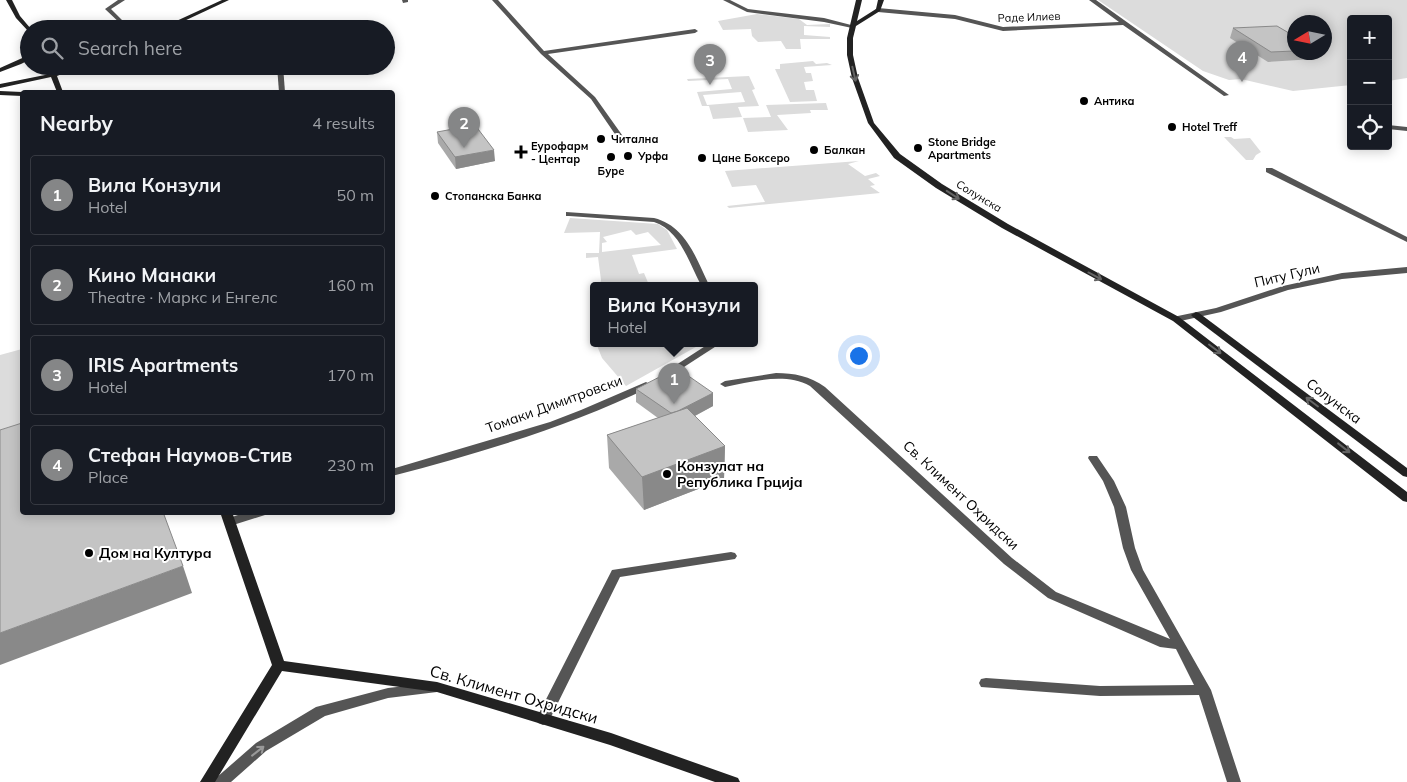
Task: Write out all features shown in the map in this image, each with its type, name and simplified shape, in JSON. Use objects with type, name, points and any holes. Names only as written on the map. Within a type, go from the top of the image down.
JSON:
[{"type":"street","points":[[8,0],[20,20]]},
{"type":"street","points":[[119,20],[108,9],[122,0]]},
{"type":"street","points":[[182,20],[226,0]]},
{"type":"street","points":[[495,0],[543,54],[593,98],[624,142]]},
{"type":"street","points":[[726,0],[748,10],[824,20],[852,26],[878,10],[881,0]]},
{"type":"street","name":"Солунска","points":[[859,0],[852,26],[850,52],[858,91],[875,129],[897,156],[939,186],[1005,226],[1176,319],[1407,498]]},
{"type":"street","points":[[1092,0],[1226,95]]},
{"type":"street","name":"Раде Илиев","points":[[878,10],[955,17],[993,28],[1004,29],[1124,23]]},
{"type":"street","points":[[543,54],[694,31]]},
{"type":"street","points":[[0,70],[20,61]]},
{"type":"street","points":[[0,86],[53,75],[59,90]]},
{"type":"street","points":[[281,75],[282,90]]},
{"type":"street","points":[[0,93],[20,94]]},
{"type":"street","points":[[1392,127],[1407,129]]},
{"type":"street","points":[[1269,170],[1407,240]]},
{"type":"street","points":[[569,214],[654,220],[667,223],[681,240],[703,282]]},
{"type":"street","name":"Питу Гули","points":[[1176,319],[1196,315],[1286,288],[1342,276],[1407,270]]},
{"type":"street","name":"Солунска","points":[[1196,315],[1407,473]]},
{"type":"street","name":"Томаки Димитровски","points":[[395,472],[531,431],[604,405],[656,380],[710,347]]},
{"type":"street","name":"Св. Климент Охридски","points":[[725,384],[766,377],[795,377],[806,380],[834,401],[1008,561],[1052,595],[1165,643],[1180,645]]},
{"type":"street","points":[[1093,458],[1108,482],[1120,507],[1136,570],[1204,690],[1234,782]]},
{"type":"street","points":[[207,782],[280,665],[228,517],[241,515]]},
{"type":"street","points":[[544,719],[616,573],[731,556]]},
{"type":"street","name":"Св. Климент Охридски","points":[[280,665],[438,687],[611,740],[732,782]]},
{"type":"street","points":[[986,683],[1100,691],[1204,690]]},
{"type":"street","points":[[221,782],[261,747],[321,711],[388,693],[438,687]]},
{"type":"shaded area","points":[[1098,0],[1407,0],[1407,78],[1392,80],[1392,15],[1347,15],[1347,85],[1293,91],[1241,79],[1229,80],[1203,71]]},
{"type":"shaded area","points":[[757,14],[799,19],[807,25],[830,24],[830,27],[804,26],[804,35],[830,37],[830,39],[800,39],[801,49],[786,49],[781,41],[758,42],[752,36],[751,29],[723,30],[718,21]]},
{"type":"shaded area","points":[[813,61],[816,64],[827,63],[832,65],[804,67],[806,73],[811,73],[813,81],[804,82],[806,90],[814,90],[817,101],[790,102],[775,69],[780,69],[780,64]]},
{"type":"shaded area","points":[[749,76],[755,89],[752,90],[759,106],[738,107],[742,117],[713,119],[709,106],[702,106],[697,92],[732,89],[728,79],[688,81],[687,79]],"holes":[[[741,92],[745,102],[707,105],[703,95]]]},
{"type":"shaded area","points":[[826,103],[828,110],[810,110],[811,113],[777,115],[788,130],[748,132],[743,118],[771,117],[766,105]]},
{"type":"shaded area","points":[[1224,137],[1234,139],[1250,138],[1261,152],[1253,160],[1246,160]]},
{"type":"shaded area","points":[[859,161],[848,164],[865,176],[876,173],[880,176],[868,179],[875,185],[870,186],[880,193],[729,208],[727,206],[765,202],[756,185],[732,187],[725,171]]},
{"type":"shaded area","points":[[570,218],[658,224],[667,230],[677,249],[632,255],[639,274],[644,273],[648,282],[601,282],[598,257],[586,258],[586,253],[599,253],[600,232],[564,233]],"holes":[[[631,230],[636,235],[648,232],[661,245],[602,252],[602,243],[607,242],[603,237]]]},
{"type":"shaded area","points":[[598,347],[696,347],[626,386],[602,358]]},
{"type":"shaded area","points":[[20,350],[20,424],[0,430],[0,355]]},
{"type":"building","points":[[1277,26],[1287,32],[1287,51],[1271,52],[1233,28]]},
{"type":"building","points":[[475,125],[494,150],[455,157],[437,132]]},
{"type":"building","points":[[677,368],[713,393],[671,413],[636,389]]},
{"type":"building","points":[[687,408],[725,446],[642,477],[607,435]]},
{"type":"building","name":"Дом на Култура","points":[[20,424],[20,515],[164,515],[183,566],[0,633],[0,430]]},
{"type":"place","name":"Стефан Наумов-Стив","points":[[1242,82]]},
{"type":"place","name":"IRIS Apartments","points":[[710,85]]},
{"type":"place","name":"Антика","points":[[1084,101]]},
{"type":"place","name":"Hotel Treff","points":[[1172,127]]},
{"type":"place","name":"Читална","points":[[601,139]]},
{"type":"place","name":"Кино Манаки","points":[[464,148]]},
{"type":"place","name":"Stone Bridge Apartments","points":[[918,148]]},
{"type":"place","name":"Балкан","points":[[814,150]]},
{"type":"place","name":"Еурофарм - Центар","points":[[521,152]]},
{"type":"place","name":"Урфа","points":[[628,156]]},
{"type":"place","name":"Буре","points":[[611,157]]},
{"type":"place","name":"Цане Боксеро","points":[[702,158]]},
{"type":"place","name":"Стопанска Банка","points":[[435,196]]},
{"type":"place","name":"Вила Конзули","points":[[674,404]]},
{"type":"place","name":"Конзулат на Република Грција","points":[[667,474]]},
{"type":"place","name":"Дом на Култура","points":[[89,553]]}]
